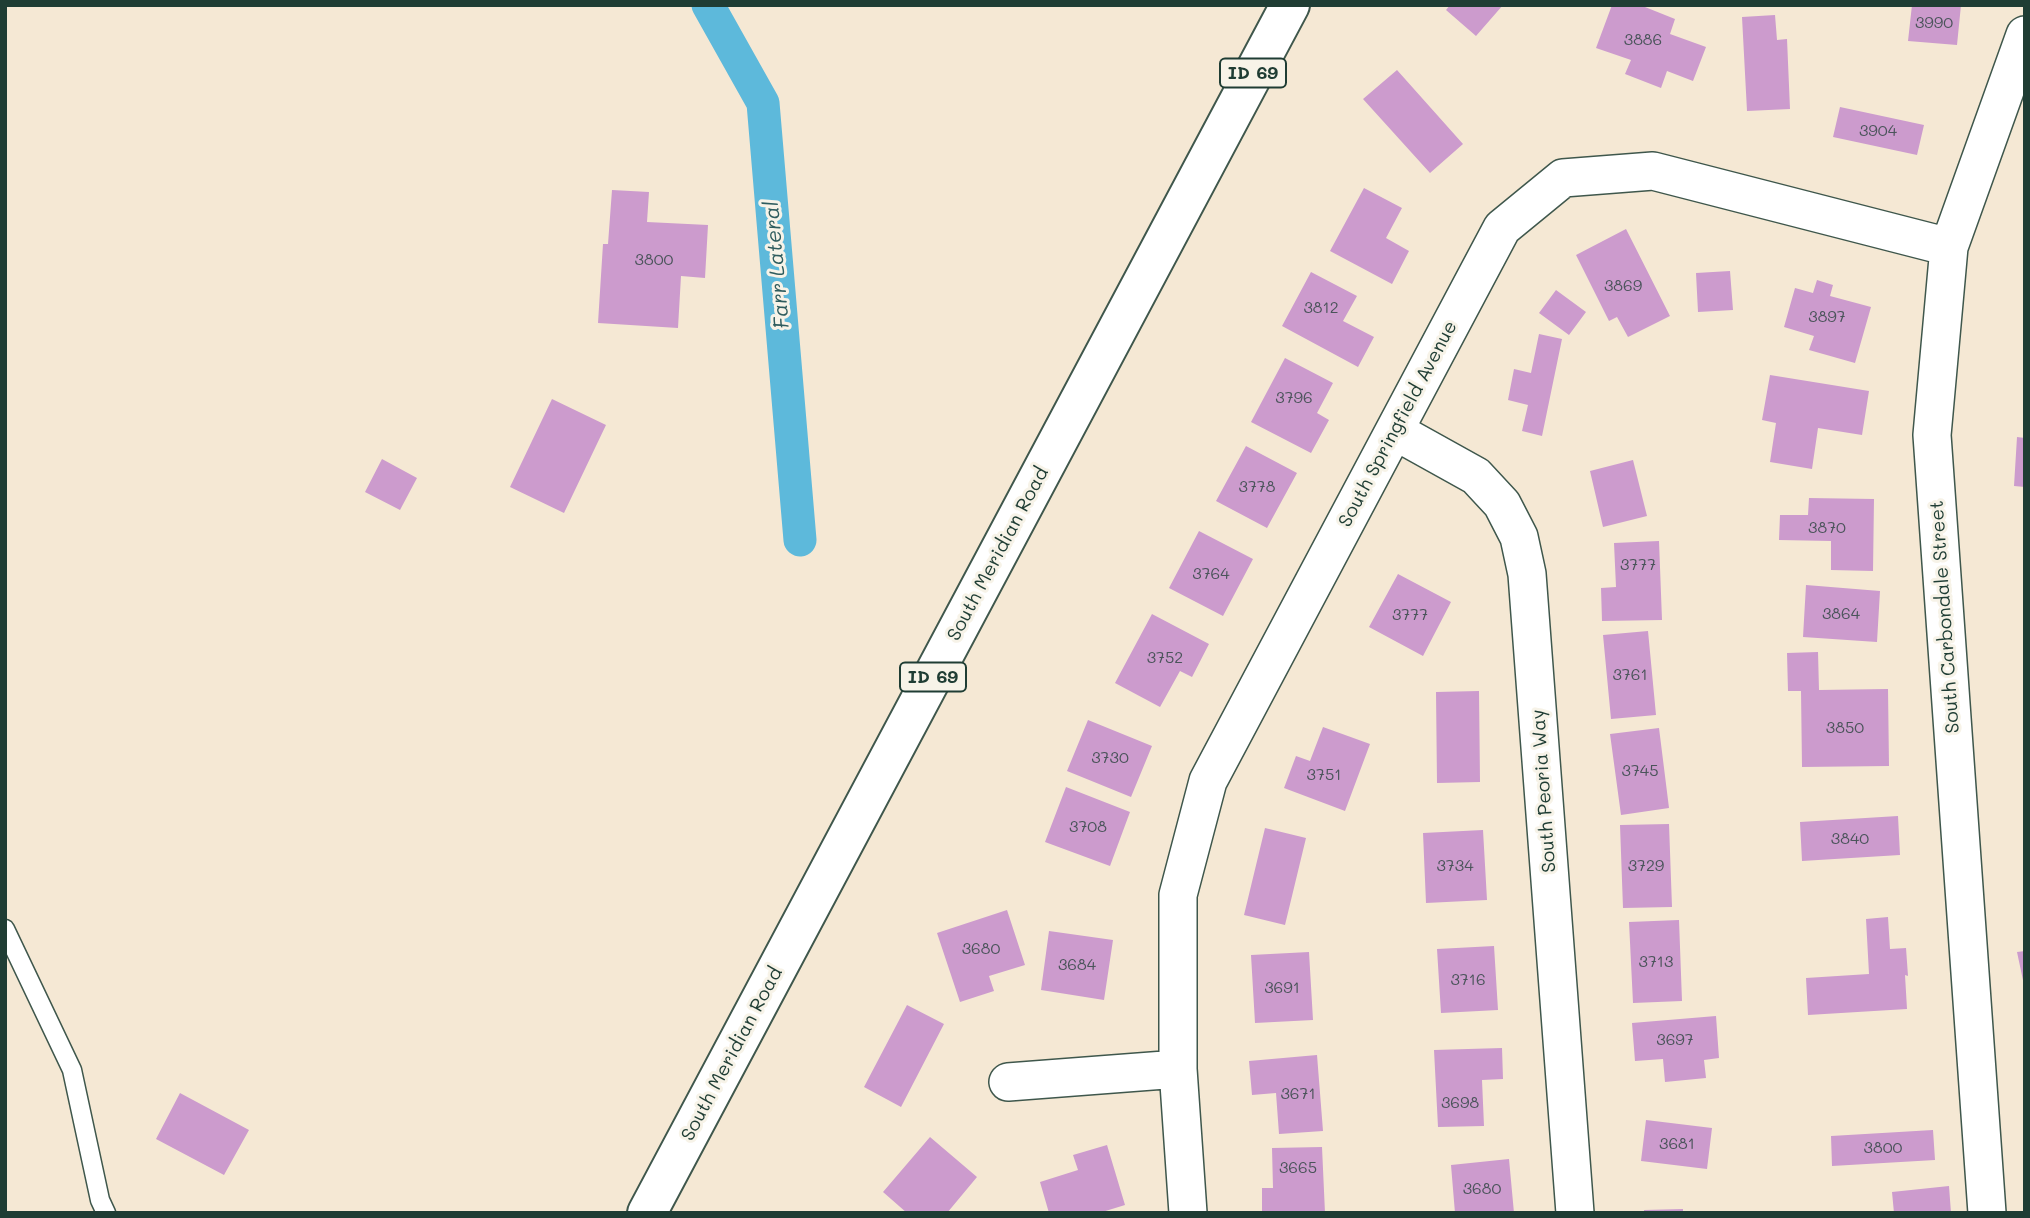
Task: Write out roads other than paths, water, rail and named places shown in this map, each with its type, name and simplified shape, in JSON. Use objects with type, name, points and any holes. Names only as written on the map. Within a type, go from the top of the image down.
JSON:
[{"type":"main road","name":"South Meridian Road","points":[[647,1213],[1290,5]]},
{"type":"street","name":"South Carbondale Street","points":[[1987,1213],[1932,435],[1949,247],[2025,35]]},
{"type":"street","name":"South Springfield Avenue","points":[[1188,1213],[1178,1069],[1178,895],[1208,781],[1502,228],[1563,178],[1653,171],[1949,247]]},
{"type":"street","name":"South Peoria Way","points":[[1395,431],[1476,476],[1502,504],[1519,537],[1527,574],[1575,1213]]},
{"type":"street","points":[[1008,1082],[1178,1069]]},
{"type":"lane","points":[[5,929],[72,1070],[100,1200],[107,1213]]},
{"type":"waterway","name":"Farr Lateral","points":[[708,5],[763,103],[800,540]]}]
